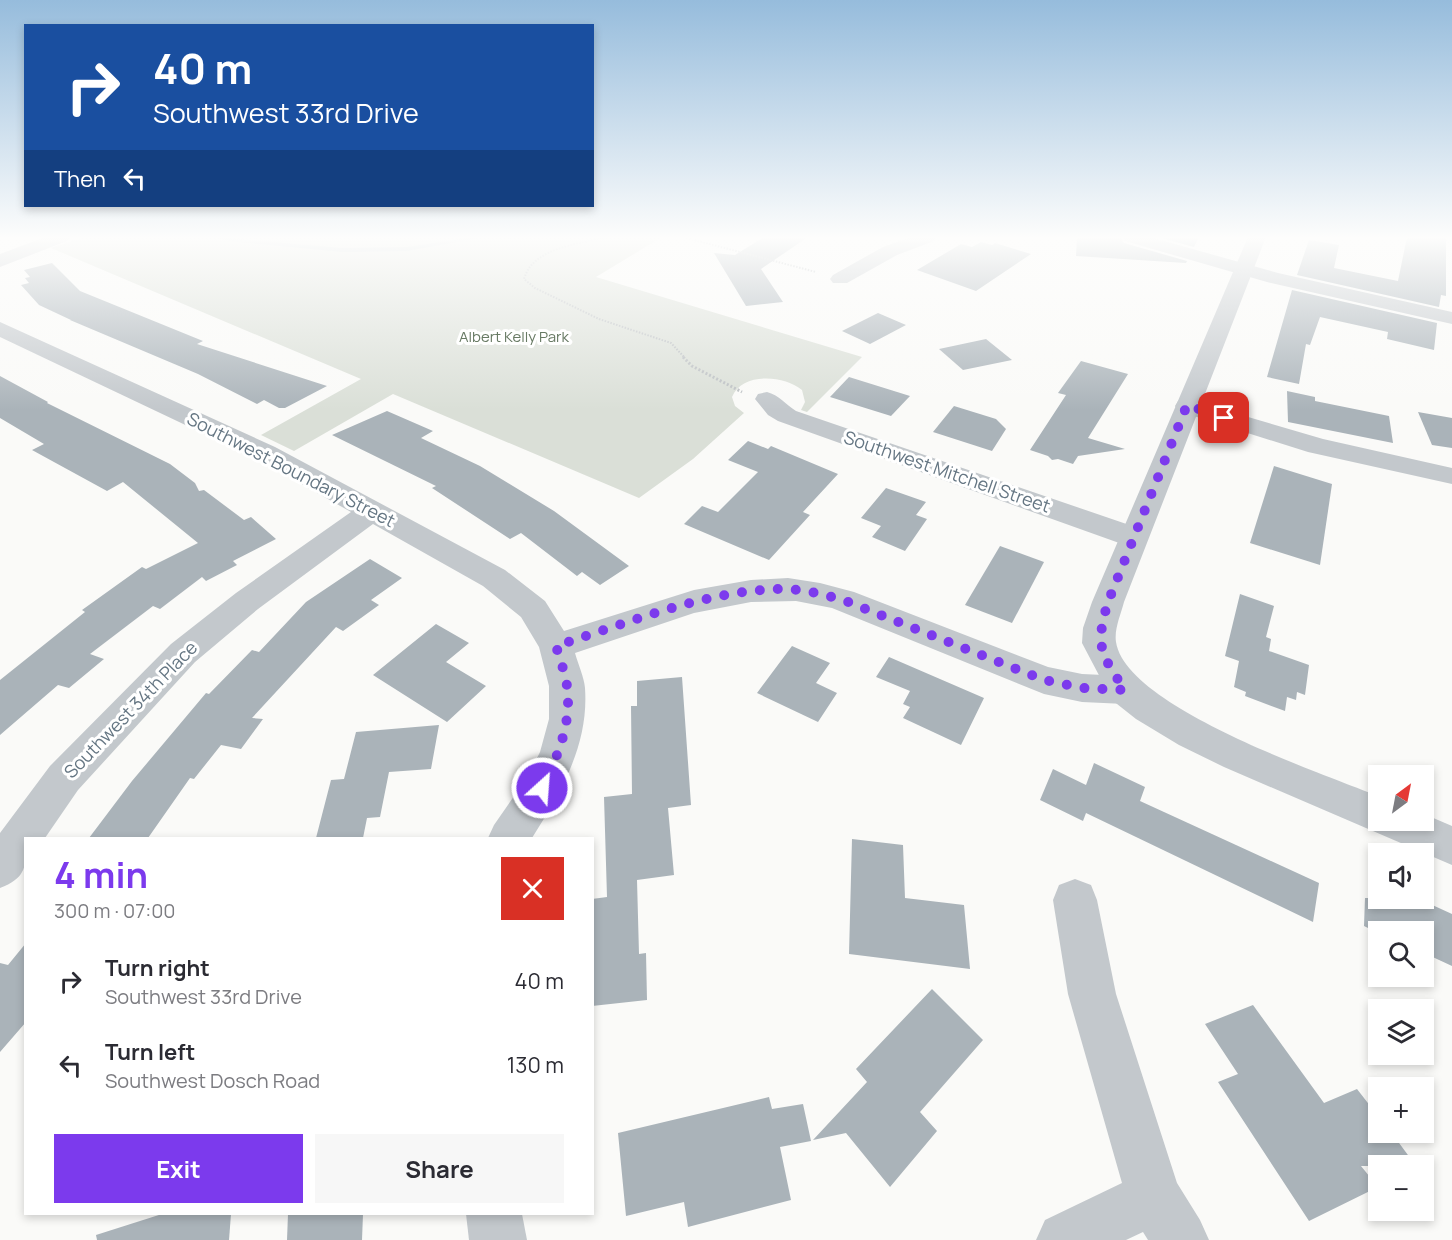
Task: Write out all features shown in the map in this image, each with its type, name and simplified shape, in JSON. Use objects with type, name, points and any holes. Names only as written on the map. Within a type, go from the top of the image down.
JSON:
[{"type":"street","points":[[1232,295],[1108,602],[1100,628],[1099,643],[1125,690],[1149,709],[1192,734],[1368,811]]},
{"type":"street","points":[[1349,295],[1452,318]]},
{"type":"street","name":"Southwest Boundary Street","points":[[0,329],[266,453],[494,578],[532,609],[556,646],[567,686],[567,718],[560,753],[542,788],[510,837]]},
{"type":"street","name":"Southwest Mitchell Street","points":[[767,399],[777,410],[787,416],[1133,537]]},
{"type":"street","points":[[1187,405],[1327,449],[1452,476]]},
{"type":"street","name":"Southwest 34th Place","points":[[0,868],[64,778],[183,653],[247,602],[372,511]]},
{"type":"street","points":[[556,646],[686,605],[729,595],[780,589],[802,591],[843,600],[1044,680],[1082,688],[1125,690]]},
{"type":"street","points":[[1417,831],[1452,846]]},
{"type":"street","points":[[1065,1240],[1167,1218],[1092,994],[1075,900]]},
{"type":"street","points":[[494,1215],[498,1240]]},
{"type":"path","points":[[549,295],[599,319],[671,343],[692,366],[732,388],[767,399]]},
{"type":"green space","name":"Albert Kelly Park","points":[[162,295],[655,295],[862,357],[807,412],[801,410],[805,402],[802,390],[794,385],[785,381],[764,378],[745,383],[732,397],[735,406],[744,413],[693,459],[639,498],[393,394],[294,451],[261,435],[361,379]]},
{"type":"building","points":[[30,295],[90,295],[203,341],[197,344],[327,386],[285,408],[279,408],[264,400],[257,404],[198,374],[39,305]]},
{"type":"building","points":[[739,295],[778,295],[783,302],[746,306]]},
{"type":"building","points":[[1291,295],[1313,295],[1437,323],[1434,350],[1387,339],[1388,332],[1320,317],[1310,345],[1306,344],[1299,384],[1267,377]]},
{"type":"building","points":[[1385,295],[1446,295],[1441,295],[1439,307]]},
{"type":"building","points":[[878,313],[906,325],[870,344],[842,331]]},
{"type":"building","points":[[986,339],[1012,360],[963,370],[939,349]]},
{"type":"building","points":[[1081,361],[1128,374],[1088,438],[1125,449],[1078,456],[1073,464],[1058,459],[1052,460],[1048,456],[1030,450],[1066,395],[1058,393]]},
{"type":"building","points":[[0,376],[47,403],[170,464],[195,483],[199,491],[204,490],[244,520],[251,517],[276,539],[233,561],[237,565],[206,581],[202,577],[160,609],[153,606],[90,654],[104,659],[69,688],[58,685],[0,735],[0,680],[85,612],[82,610],[142,567],[146,569],[198,543],[123,482],[107,491],[32,450],[44,444],[0,418]]},
{"type":"building","points":[[849,377],[910,396],[891,416],[830,397]]},
{"type":"building","points":[[1287,391],[1315,397],[1315,401],[1389,416],[1393,443],[1288,422]]},
{"type":"building","points":[[954,406],[996,419],[1006,429],[992,451],[933,432]]},
{"type":"building","points":[[387,411],[433,431],[421,438],[480,466],[554,511],[629,566],[600,585],[582,572],[577,576],[521,533],[510,539],[432,488],[436,486],[332,435]]},
{"type":"building","points":[[1418,412],[1452,418],[1452,448],[1432,445]]},
{"type":"building","points":[[748,441],[768,449],[771,446],[838,474],[803,512],[810,515],[769,560],[684,524],[702,506],[718,512],[758,472],[728,460]]},
{"type":"building","points":[[1274,466],[1332,484],[1320,565],[1250,543]]},
{"type":"building","points":[[886,488],[926,502],[916,515],[927,519],[905,551],[872,537],[881,526],[861,518]]},
{"type":"building","points":[[1000,546],[1044,562],[1012,623],[965,605]]},
{"type":"building","points":[[370,559],[402,578],[371,600],[379,605],[343,631],[336,627],[252,718],[263,719],[241,749],[221,745],[194,779],[190,778],[149,837],[90,837],[132,781],[206,693],[209,694],[252,650],[259,652],[306,602]]},
{"type":"building","points":[[1240,594],[1274,606],[1266,637],[1271,639],[1269,651],[1309,665],[1305,695],[1297,692],[1296,700],[1287,697],[1285,711],[1245,696],[1246,692],[1234,687],[1239,661],[1225,656]]},
{"type":"building","points":[[436,624],[469,643],[446,662],[486,686],[447,722],[373,675]]},
{"type":"building","points":[[792,646],[830,663],[816,683],[837,693],[818,722],[757,693]]},
{"type":"building","points":[[889,657],[984,698],[961,745],[903,718],[910,707],[903,704],[910,691],[876,677]]},
{"type":"building","points":[[682,677],[691,805],[668,808],[674,875],[637,880],[639,954],[646,953],[647,1000],[594,1006],[594,899],[607,897],[604,797],[632,794],[631,706],[637,706],[637,681]]},
{"type":"building","points":[[439,725],[431,769],[389,772],[380,817],[367,818],[363,837],[316,837],[331,780],[344,779],[356,732]]},
{"type":"building","points":[[1094,763],[1145,787],[1140,801],[1319,883],[1313,922],[1086,813],[1083,821],[1040,800],[1053,769],[1086,785]]},
{"type":"building","points":[[852,839],[903,845],[905,898],[964,905],[970,969],[849,954]]},
{"type":"building","points":[[1365,898],[1368,898],[1368,909],[1434,909],[1434,906],[1452,914],[1452,966],[1434,958],[1434,921],[1368,921],[1368,928],[1364,926]]},
{"type":"building","points":[[24,945],[24,1024],[0,1052],[0,963],[8,965]]},
{"type":"building","points":[[932,989],[983,1040],[920,1112],[937,1131],[890,1187],[846,1133],[813,1140],[867,1082],[856,1069]]},
{"type":"building","points":[[1253,1005],[1324,1103],[1357,1089],[1368,1103],[1368,1143],[1399,1143],[1408,1155],[1368,1155],[1368,1166],[1361,1166],[1368,1175],[1368,1192],[1309,1221],[1218,1082],[1238,1074],[1205,1024]]},
{"type":"building","points":[[769,1097],[772,1109],[803,1104],[811,1141],[780,1147],[791,1200],[688,1227],[684,1202],[626,1216],[618,1133]]},
{"type":"building","points":[[159,1215],[231,1215],[229,1240],[97,1240],[96,1235]]},
{"type":"building","points":[[288,1215],[363,1215],[362,1240],[287,1240]]},
{"type":"route","points":[[542,788],[560,753],[567,718],[567,686],[556,646],[686,605],[729,595],[780,589],[814,592],[843,600],[1044,680],[1082,688],[1125,690],[1099,643],[1100,628],[1108,602],[1187,405],[1224,418]]}]
